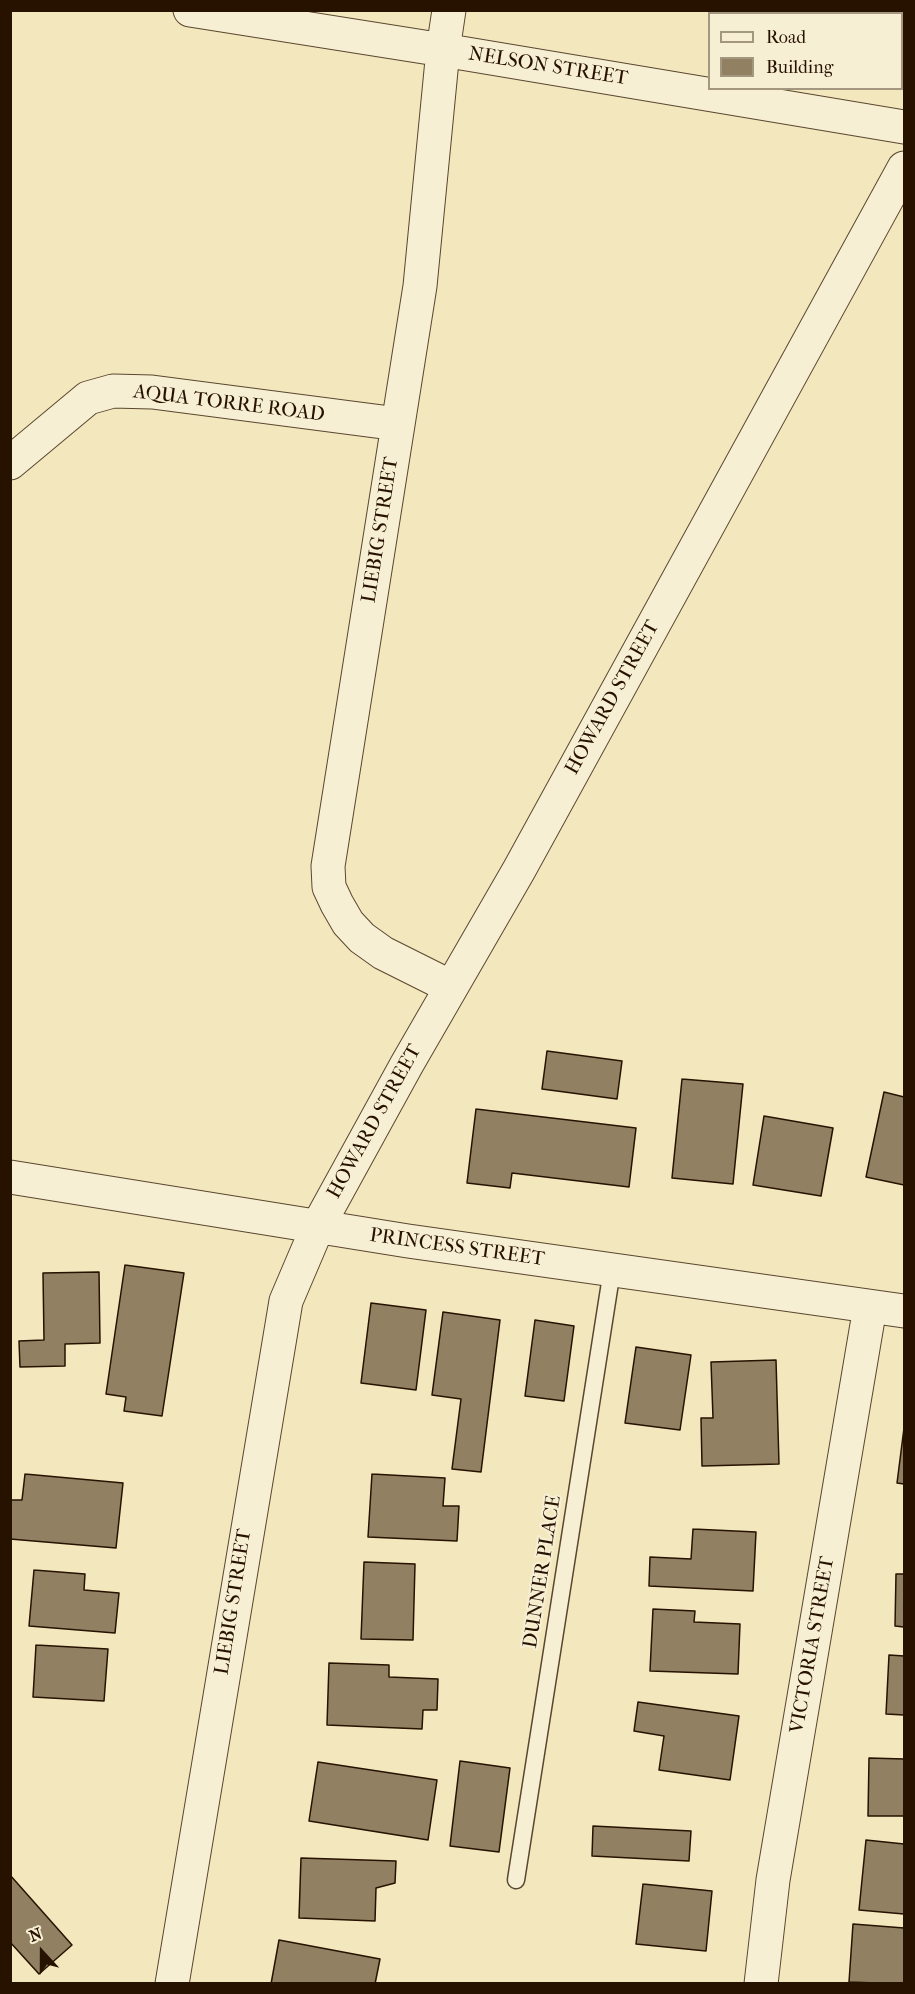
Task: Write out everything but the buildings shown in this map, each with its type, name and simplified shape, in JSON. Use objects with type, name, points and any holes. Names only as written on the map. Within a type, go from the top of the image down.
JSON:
[{"type":"street","name":"NELSON STREET","points":[[190,10],[904,127]]},
{"type":"street","name":"LIEBIG STREET","points":[[449,10],[420,286],[328,866],[329,887],[348,923],[362,938],[383,953],[451,987]]},
{"type":"street","name":"HOWARD STREET","points":[[318,1226],[519,870],[904,168]]},
{"type":"street","name":"AQUA TORRE ROAD","points":[[10,463],[88,398],[113,391],[152,393],[398,424]]},
{"type":"street","name":"PRINCESS STREET","points":[[10,1177],[318,1226],[904,1311]]},
{"type":"street","name":"LIEBIG STREET","points":[[172,1983],[286,1300],[318,1226]]},
{"type":"street","name":"VICTORIA STREET","points":[[761,1983],[773,1880],[870,1307]]},
{"type":"lane","name":"DUNNER PLACE","points":[[516,1880],[612,1270]]}]
